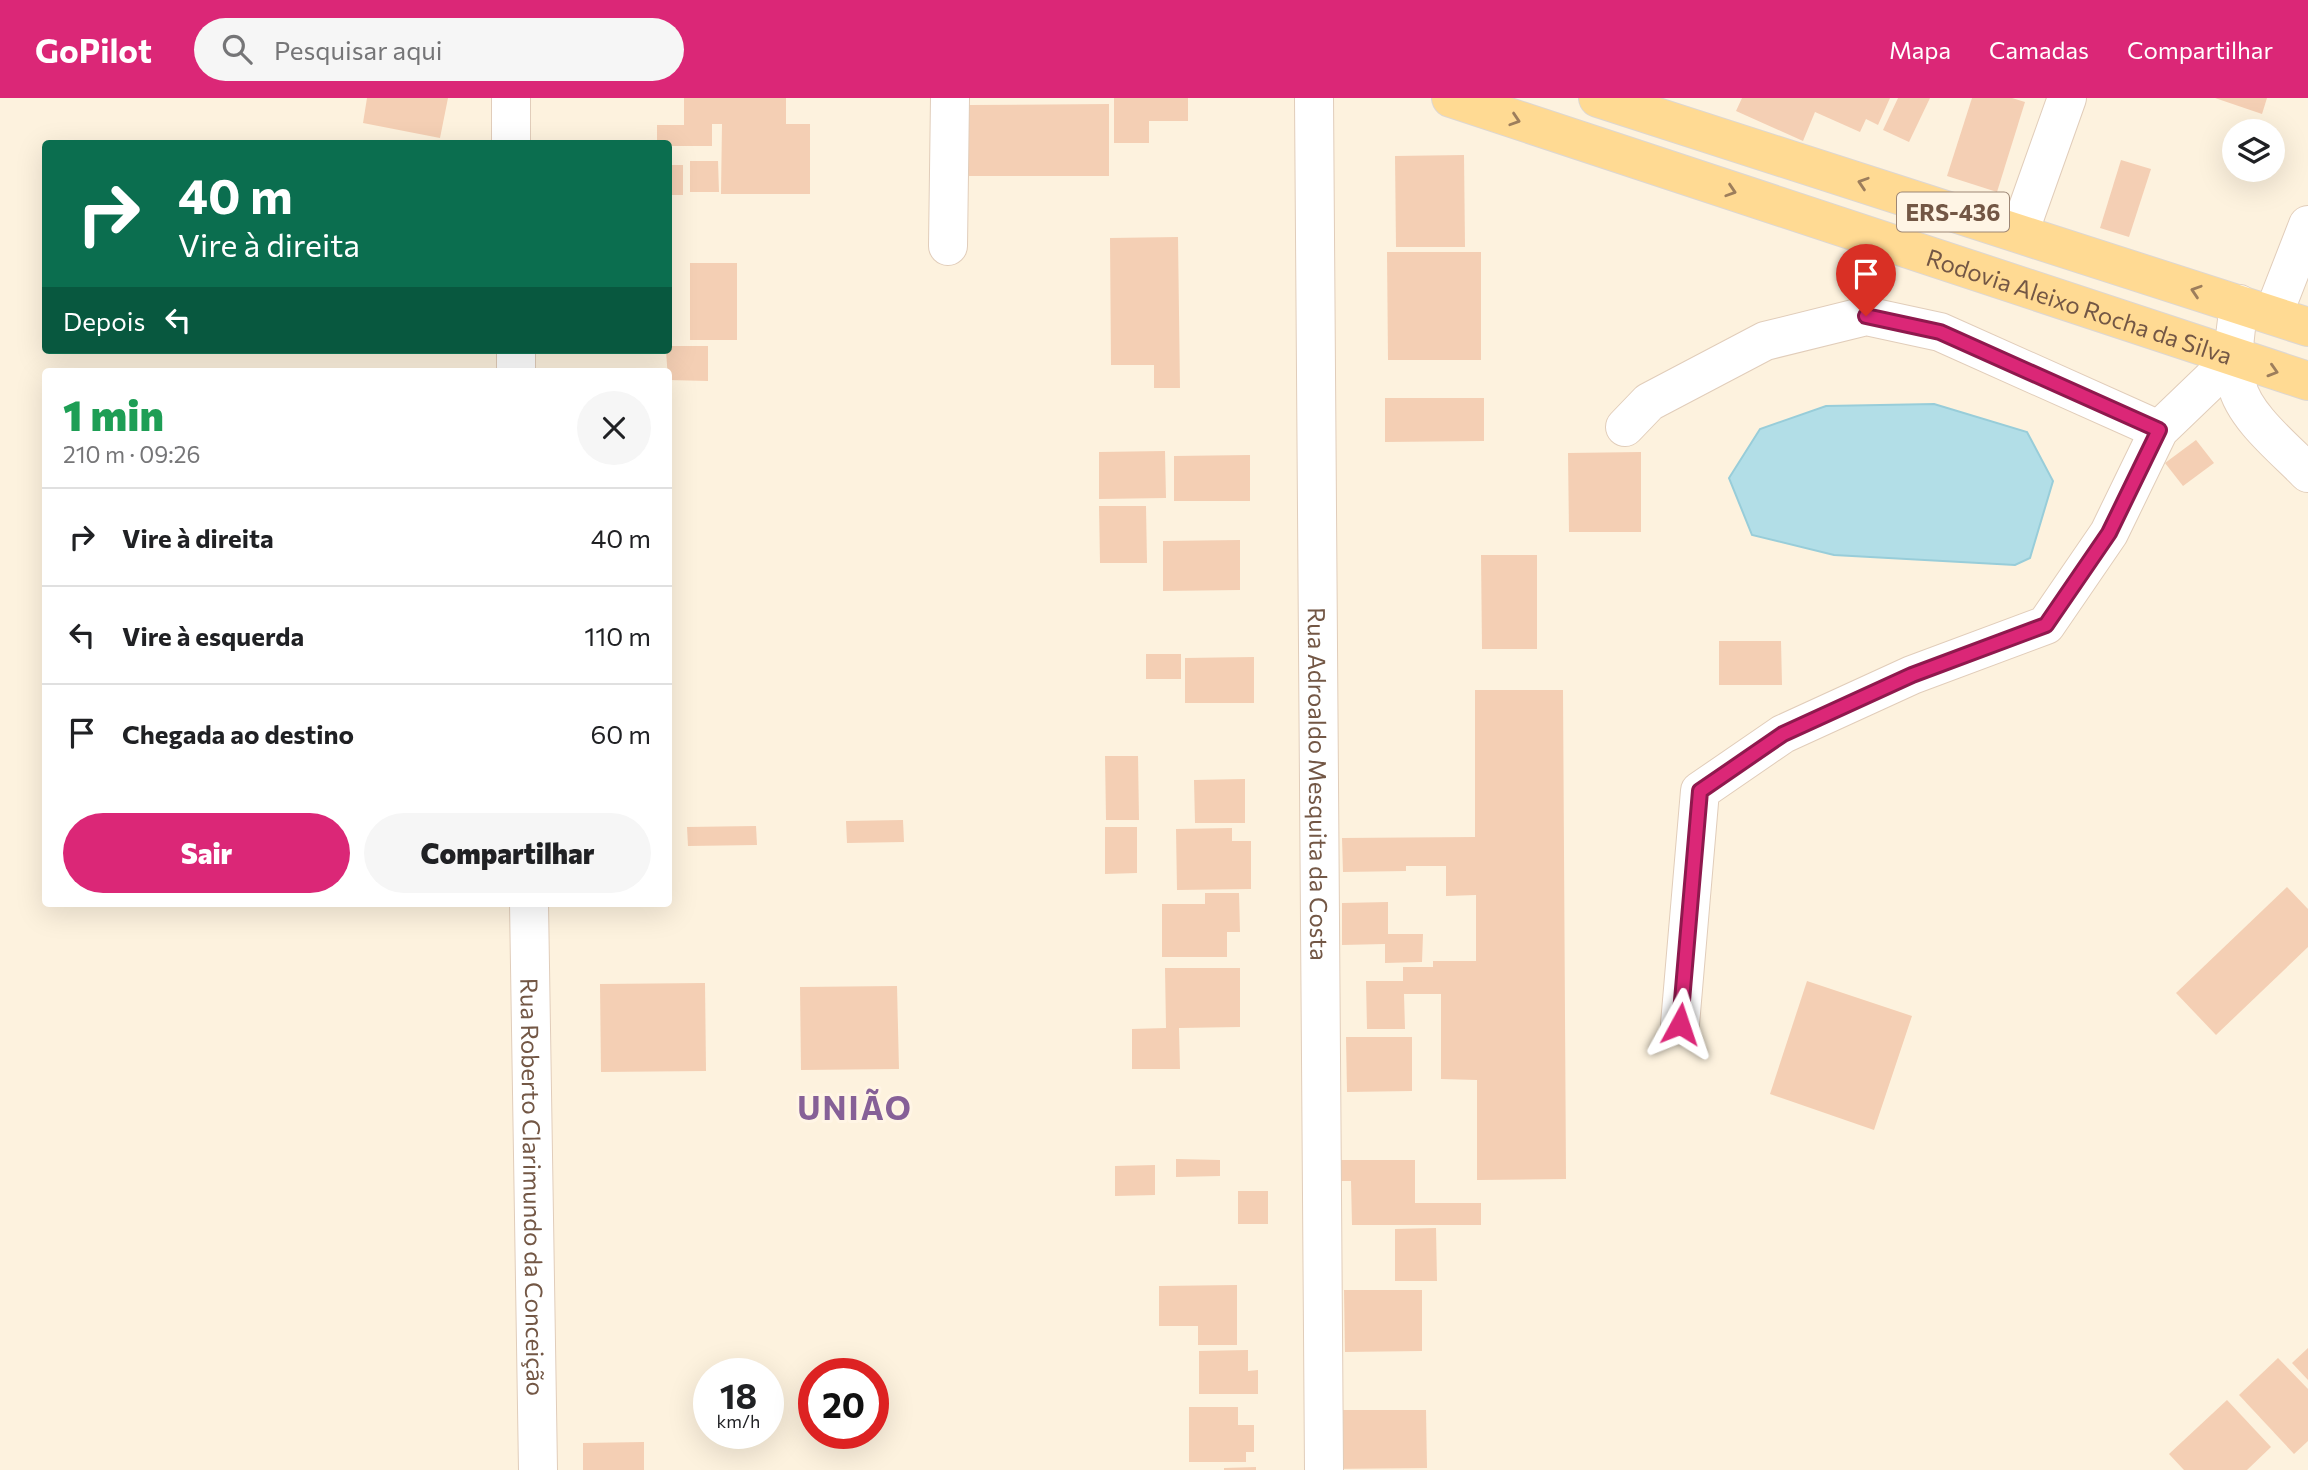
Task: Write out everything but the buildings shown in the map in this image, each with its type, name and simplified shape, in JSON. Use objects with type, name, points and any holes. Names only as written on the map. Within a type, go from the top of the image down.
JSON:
[{"type":"main road","name":"Rodovia Aleixo Rocha da Silva","points":[[1451,98],[2308,382]]},
{"type":"main road","name":"ERS-436","points":[[1598,98],[2308,327]]},
{"type":"street","points":[[511,98],[511,140]]},
{"type":"street","points":[[948,246],[950,98]]},
{"type":"street","name":"Rua Adroaldo Mesquita da Costa","points":[[1314,98],[1324,1470]]},
{"type":"street","points":[[2019,233],[2067,98]]},
{"type":"street","points":[[1680,1024],[1700,791],[1783,734],[1912,675],[2046,625],[2109,533],[2159,430],[2234,358],[2256,310],[2308,225]]},
{"type":"street","points":[[1625,427],[1649,402],[1765,341],[1866,316],[1940,332],[2159,430]]},
{"type":"street","points":[[2234,358],[2237,387],[2253,416],[2308,473]]},
{"type":"street","name":"Rua Roberto Clarimundo da Conceição","points":[[529,907],[538,1470]]},
{"type":"water","points":[[1934,404],[2027,432],[2053,481],[2030,558],[2015,565],[1834,555],[1752,535],[1729,478],[1760,429],[1826,406]]},
{"type":"district","name":"UNIÃO","points":[[855,1107]]},
{"type":"route","points":[[1680,1024],[1700,791],[1783,734],[1912,675],[2046,625],[2109,533],[2159,430],[1940,332],[1866,316]]}]
